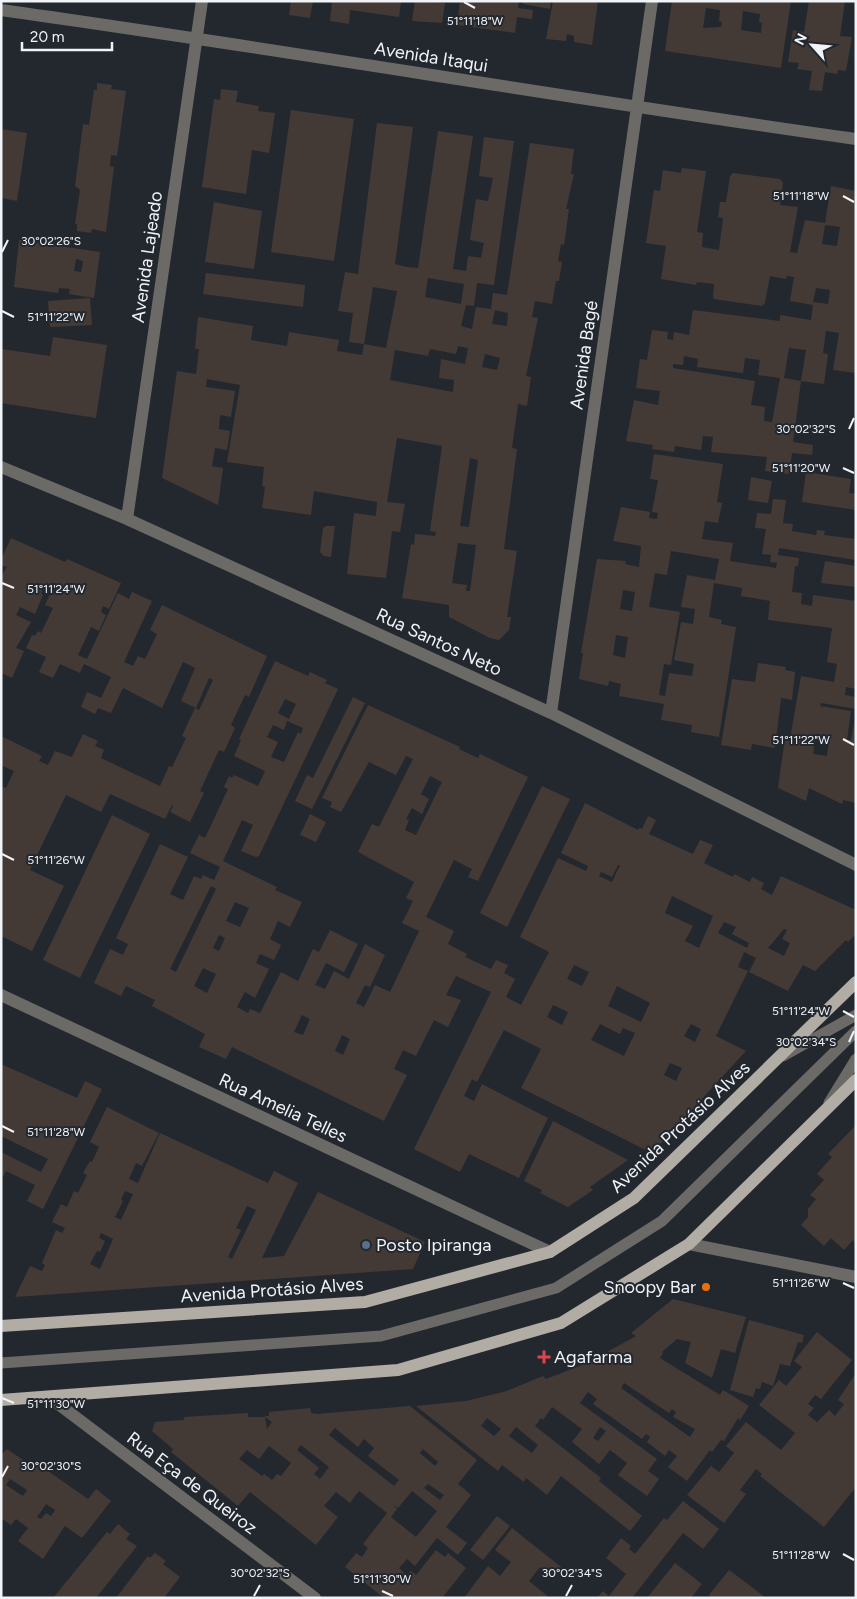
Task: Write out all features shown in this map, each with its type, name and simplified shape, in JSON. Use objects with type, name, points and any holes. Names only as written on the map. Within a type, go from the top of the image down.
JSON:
[{"type":"main road","name":"Avenida Protásio Alves","points":[[1,1326],[365,1302],[550,1252],[634,1198],[856,982]]},
{"type":"main road","points":[[1,1400],[398,1370],[561,1323],[689,1244],[856,1080]]},
{"type":"street","name":"Avenida Lajeado","points":[[127,519],[202,1]]},
{"type":"street","name":"Avenida Bagé","points":[[551,713],[652,1]]},
{"type":"street","name":"Avenida Itaqui","points":[[1,10],[197,37],[637,108],[856,139]]},
{"type":"street","name":"Rua Santos Neto","points":[[1,467],[127,519],[551,713],[856,865]]},
{"type":"street","name":"Rua Amelia Telles","points":[[1,995],[550,1252]]},
{"type":"street","points":[[689,1244],[856,1277]]},
{"type":"street","name":"Rua Eça de Queiroz","points":[[49,1397],[315,1598]]},
{"type":"lane","points":[[775,1061],[856,1015]]},
{"type":"lane","points":[[1,1364],[382,1336],[556,1288],[662,1221],[856,1031]]},
{"type":"lane","points":[[824,1111],[856,1059]]},
{"type":"building","points":[[291,1],[313,1],[310,18],[289,15]]},
{"type":"building","points":[[332,1],[401,1],[399,17],[350,10],[349,24],[330,21]]},
{"type":"building","points":[[415,1],[445,3],[442,23],[412,21]]},
{"type":"building","points":[[460,1],[519,1],[518,8],[533,10],[532,19],[517,17],[515,33],[457,25]]},
{"type":"building","points":[[523,1],[551,1],[550,9],[523,4]]},
{"type":"building","points":[[553,1],[598,1],[592,45],[574,42],[574,36],[567,34],[566,41],[546,39]]},
{"type":"building","points":[[672,1],[791,1],[781,68],[665,51]],"holes":[[[706,8],[720,10],[719,21],[722,22],[721,27],[703,28]],[[743,11],[760,14],[759,22],[762,23],[761,33],[741,30]]]},
{"type":"building","points":[[809,1],[845,1],[840,36],[852,37],[846,71],[838,70],[837,74],[825,72],[822,91],[809,90],[812,71],[797,69],[799,63],[788,62],[793,30],[804,32]]},
{"type":"building","points":[[97,83],[112,85],[111,89],[126,91],[117,156],[111,155],[110,166],[114,167],[106,232],[92,229],[91,233],[77,231],[77,224],[75,224],[80,190],[75,186],[83,124],[89,125],[94,90],[97,90]]},
{"type":"building","points":[[221,89],[238,91],[236,102],[259,106],[258,111],[275,113],[269,153],[252,150],[246,194],[202,187],[214,99],[220,100]]},
{"type":"building","points":[[291,110],[354,119],[334,261],[271,252]]},
{"type":"building","points":[[377,123],[413,127],[395,264],[407,267],[418,268],[438,131],[473,136],[453,269],[466,271],[468,256],[481,258],[484,243],[470,240],[476,199],[488,201],[493,178],[479,176],[484,137],[514,141],[494,285],[477,283],[474,306],[466,305],[461,326],[472,329],[476,307],[491,309],[493,293],[507,295],[530,143],[574,149],[571,174],[574,174],[566,209],[569,209],[564,245],[561,244],[558,261],[562,262],[559,281],[556,281],[552,304],[535,301],[532,317],[538,318],[526,376],[531,377],[527,406],[518,404],[512,448],[517,449],[504,549],[517,551],[507,617],[511,617],[509,630],[499,640],[490,638],[449,617],[449,605],[402,598],[411,544],[414,545],[415,534],[435,536],[436,532],[430,531],[442,446],[397,438],[387,502],[405,504],[400,532],[392,531],[386,578],[347,574],[354,513],[376,516],[377,502],[314,491],[311,515],[262,508],[265,487],[262,486],[264,467],[227,462],[240,385],[207,379],[206,387],[235,391],[231,417],[220,415],[219,429],[230,431],[227,450],[215,448],[212,466],[223,468],[218,505],[162,478],[177,371],[196,374],[199,349],[195,349],[198,317],[253,326],[251,340],[287,346],[289,332],[339,340],[337,351],[362,355],[364,344],[349,342],[353,313],[338,311],[345,272],[358,274]],"holes":[[[428,278],[464,284],[461,304],[425,297]],[[373,287],[397,291],[386,348],[364,344]],[[495,310],[508,313],[507,326],[492,324]],[[458,346],[468,348],[465,364],[441,359],[439,378],[454,380],[453,392],[390,380],[395,350],[428,356],[430,349],[456,354]],[[485,354],[500,358],[497,370],[482,367]],[[470,458],[478,460],[469,527],[460,526]],[[458,543],[476,545],[470,591],[466,591],[467,585],[452,583]]]},
{"type":"building","points":[[1,129],[27,133],[17,201],[1,198]]},
{"type":"building","points":[[682,168],[706,171],[697,232],[703,233],[702,247],[719,250],[723,218],[718,217],[720,202],[726,202],[730,176],[733,173],[780,179],[783,183],[780,205],[798,207],[790,252],[797,253],[805,220],[825,223],[831,186],[856,191],[856,373],[833,370],[839,333],[826,331],[823,353],[828,354],[824,384],[801,381],[793,442],[813,445],[812,455],[792,453],[789,474],[765,471],[767,457],[711,452],[713,437],[703,436],[701,450],[675,446],[674,452],[652,449],[653,445],[626,441],[634,400],[658,405],[660,391],[636,388],[640,359],[647,360],[652,330],[668,332],[667,339],[673,340],[674,332],[689,335],[693,310],[780,321],[780,315],[811,320],[813,305],[790,301],[794,277],[787,276],[786,279],[770,276],[765,303],[762,306],[714,299],[714,284],[697,282],[696,285],[661,279],[666,246],[646,243],[654,190],[660,191],[663,170],[681,173]],"holes":[[[825,225],[840,227],[837,246],[822,244]],[[816,288],[830,290],[828,304],[813,302]],[[789,348],[806,350],[801,381],[784,378]],[[684,356],[698,359],[697,367],[743,373],[745,358],[760,360],[758,375],[780,378],[772,422],[764,421],[765,407],[751,405],[755,381],[673,368],[673,364],[683,365]]]},
{"type":"building","points":[[214,202],[262,211],[254,269],[205,262]]},
{"type":"building","points":[[19,240],[100,252],[94,298],[69,294],[70,289],[59,288],[58,293],[14,287]],"holes":[[[76,259],[83,261],[81,272],[74,271]]]},
{"type":"building","points":[[206,273],[305,285],[303,307],[203,294]]},
{"type":"building","points":[[90,298],[92,325],[50,327],[48,301]]},
{"type":"building","points":[[53,337],[107,345],[96,418],[1,403],[1,349],[50,356]]},
{"type":"building","points":[[654,454],[723,464],[717,502],[722,503],[718,523],[705,521],[702,539],[733,543],[730,561],[776,568],[777,563],[770,562],[771,555],[762,554],[766,529],[755,528],[757,513],[771,514],[773,499],[786,500],[783,523],[793,524],[792,531],[816,535],[817,530],[825,531],[824,535],[856,539],[856,560],[779,548],[778,555],[799,558],[798,566],[795,566],[792,592],[802,593],[801,604],[812,606],[813,595],[856,601],[856,689],[846,687],[845,695],[856,697],[856,709],[821,703],[820,706],[851,711],[847,740],[851,740],[856,713],[856,803],[843,800],[842,804],[809,788],[806,801],[778,788],[785,738],[790,739],[801,676],[834,682],[837,664],[827,662],[832,628],[768,620],[770,601],[741,596],[742,588],[714,583],[709,617],[722,620],[721,624],[736,627],[719,737],[691,732],[692,725],[661,720],[664,704],[619,696],[621,684],[609,681],[608,686],[579,679],[583,653],[581,653],[597,559],[626,561],[625,564],[639,567],[641,546],[613,541],[621,507],[650,512],[649,518],[657,519],[658,513],[652,512],[658,480],[650,479]],"holes":[[[671,551],[719,559],[715,580],[687,575],[681,607],[695,609],[693,624],[681,622],[674,660],[694,664],[692,676],[669,673],[665,696],[659,695],[664,664],[671,665],[680,612],[649,607],[655,573],[667,575]],[[623,590],[635,592],[632,611],[620,609]],[[616,635],[628,637],[625,658],[613,655]],[[815,739],[829,741],[827,756],[813,754]]]},
{"type":"building","points":[[806,472],[851,479],[849,493],[856,494],[856,510],[802,502]]},
{"type":"building","points":[[751,477],[772,481],[768,503],[748,500]]},
{"type":"building","points":[[335,526],[331,557],[324,556],[320,552],[323,528]]},
{"type":"building","points":[[11,538],[65,562],[67,559],[121,583],[109,609],[103,606],[101,612],[106,615],[99,631],[91,627],[78,655],[87,659],[118,593],[129,599],[132,592],[152,601],[124,662],[133,666],[138,656],[145,659],[157,634],[150,630],[162,605],[267,656],[249,697],[245,695],[231,725],[235,728],[224,752],[219,750],[200,791],[204,793],[190,822],[170,812],[172,805],[165,819],[110,794],[101,812],[66,795],[30,870],[64,886],[32,951],[1,936],[1,786],[6,788],[14,771],[1,765],[1,736],[42,756],[39,761],[48,765],[55,751],[72,757],[83,734],[98,741],[95,746],[104,750],[101,758],[160,786],[169,766],[172,767],[186,738],[182,736],[195,708],[199,710],[213,680],[209,678],[196,708],[181,701],[195,668],[183,662],[162,708],[123,688],[111,713],[98,708],[95,714],[81,707],[87,692],[101,698],[111,677],[84,664],[80,673],[60,664],[53,678],[39,672],[46,657],[26,648],[32,635],[35,636],[38,631],[41,633],[53,608],[45,605],[52,590],[58,592],[61,587],[55,584],[53,589],[44,586],[41,593],[43,595],[35,614],[20,607],[16,615],[31,622],[16,648],[24,651],[12,678],[1,673],[1,576],[7,567],[1,565],[1,559]]},
{"type":"building","points":[[825,561],[856,566],[856,587],[821,583]]},
{"type":"building","points":[[275,661],[308,676],[310,672],[327,680],[325,683],[338,689],[259,856],[256,857],[241,851],[253,825],[242,820],[223,861],[277,887],[275,890],[302,902],[290,927],[278,921],[270,939],[281,945],[274,960],[260,954],[256,963],[269,969],[255,998],[245,992],[237,1007],[248,1013],[250,1009],[260,1013],[281,972],[298,981],[313,949],[319,952],[330,930],[358,944],[344,972],[326,963],[315,985],[325,989],[334,971],[349,979],[365,944],[385,955],[370,987],[365,985],[356,1003],[364,1007],[375,985],[390,992],[419,931],[402,923],[413,901],[406,898],[414,882],[358,852],[372,824],[379,827],[413,759],[406,756],[396,775],[369,762],[341,812],[330,807],[332,802],[322,798],[368,705],[460,747],[459,749],[478,758],[480,754],[528,777],[478,881],[468,877],[472,869],[454,860],[426,917],[454,931],[448,944],[467,954],[465,957],[491,969],[496,960],[508,965],[504,973],[515,979],[506,997],[521,1005],[549,952],[520,937],[558,858],[586,871],[588,866],[561,853],[585,803],[638,830],[639,828],[642,829],[648,816],[656,820],[649,834],[693,854],[700,840],[713,845],[704,863],[733,877],[734,874],[750,882],[752,877],[764,883],[761,889],[772,895],[781,876],[856,910],[856,934],[848,942],[846,940],[815,971],[803,965],[788,991],[749,972],[756,958],[744,952],[738,967],[748,971],[716,1036],[746,1051],[652,1153],[521,1088],[541,1049],[504,1030],[477,1082],[472,1079],[464,1096],[474,1101],[482,1084],[548,1118],[519,1178],[469,1154],[460,1172],[414,1149],[491,992],[456,976],[446,995],[461,1000],[448,1027],[434,1020],[416,1056],[403,1050],[394,1069],[407,1075],[384,1121],[232,1047],[226,1059],[199,1047],[205,1034],[152,1006],[155,1000],[126,986],[121,996],[94,983],[110,949],[123,955],[128,944],[116,938],[160,844],[188,857],[170,894],[183,900],[194,876],[201,879],[203,875],[214,880],[220,867],[190,853],[199,835],[205,838],[228,789],[224,787],[229,776],[232,778],[234,775],[258,786],[265,771],[234,756],[241,740],[239,739]],"holes":[[[285,699],[296,704],[289,719],[278,713]],[[287,721],[303,728],[301,734],[298,732],[284,762],[271,757],[278,742],[267,737],[273,725],[284,730]],[[430,776],[442,782],[416,835],[405,830],[409,820],[406,819],[412,808],[422,814],[429,799],[421,794]],[[618,865],[620,865],[612,882],[599,876],[601,872],[612,877]],[[211,886],[216,889],[176,972],[170,969]],[[672,896],[713,916],[699,948],[685,941],[693,926],[665,913]],[[235,902],[249,908],[240,927],[226,921]],[[724,922],[736,927],[732,934],[749,943],[747,948],[718,933]],[[784,929],[787,930],[782,939],[790,943],[784,956],[768,948]],[[219,935],[225,938],[219,951],[213,948]],[[574,965],[589,972],[582,986],[567,979]],[[203,968],[216,974],[207,993],[194,986]],[[617,986],[650,1003],[641,1022],[608,1006]],[[553,1005],[568,1012],[562,1025],[547,1017]],[[302,1015],[310,1019],[303,1035],[294,1032]],[[600,1024],[620,1034],[623,1028],[635,1033],[624,1056],[591,1040]],[[691,1024],[701,1029],[695,1042],[684,1036]],[[342,1035],[350,1039],[343,1055],[335,1051]],[[670,1063],[682,1068],[676,1081],[664,1075]]]},
{"type":"building","points":[[758,663],[786,667],[785,670],[795,672],[792,700],[781,698],[775,748],[752,744],[751,750],[721,745],[732,679],[755,682]]},
{"type":"building","points":[[353,697],[365,703],[312,809],[295,801],[307,775],[313,778]]},
{"type":"building","points":[[542,786],[570,799],[507,927],[480,913]]},
{"type":"building","points":[[310,814],[326,822],[316,842],[300,835]]},
{"type":"building","points":[[112,815],[150,834],[80,978],[43,960]]},
{"type":"building","points":[[1,1064],[77,1098],[85,1081],[102,1089],[43,1209],[27,1201],[35,1185],[6,1171],[1,1180],[1,1152],[41,1172],[48,1159],[1,1136]]},
{"type":"building","points":[[107,1107],[159,1133],[142,1166],[136,1163],[129,1179],[138,1183],[160,1133],[268,1183],[274,1171],[298,1183],[262,1258],[284,1256],[318,1192],[425,1242],[413,1269],[15,1297],[30,1266],[42,1271],[45,1265],[42,1263],[56,1230],[62,1233],[65,1228],[52,1222],[61,1204],[67,1207],[74,1191],[78,1193],[87,1175],[83,1173],[90,1161],[92,1162],[99,1147],[90,1142]],"holes":[[[125,1191],[133,1194],[121,1220],[115,1217],[123,1201],[121,1199]],[[247,1206],[256,1210],[232,1259],[228,1257],[241,1230],[236,1228]],[[101,1233],[113,1239],[100,1269],[90,1264],[97,1251],[100,1252],[105,1241],[99,1238]]]},
{"type":"building","points":[[553,1121],[628,1160],[590,1187],[593,1190],[568,1207],[540,1193],[542,1190],[524,1181]]},
{"type":"building","points":[[856,1125],[856,1243],[853,1240],[844,1250],[831,1238],[824,1246],[801,1225],[808,1217],[808,1209],[816,1199],[810,1195],[824,1180],[817,1174],[832,1157],[828,1154]]},
{"type":"building","points":[[673,1299],[746,1317],[735,1353],[721,1349],[712,1378],[685,1363],[691,1342],[677,1339],[662,1352],[660,1358],[720,1395],[723,1390],[749,1406],[740,1420],[738,1418],[724,1441],[721,1440],[712,1452],[710,1450],[687,1481],[668,1467],[677,1456],[669,1450],[665,1456],[647,1442],[650,1437],[646,1434],[642,1439],[593,1404],[597,1399],[588,1392],[580,1403],[657,1459],[648,1471],[659,1479],[647,1496],[618,1475],[627,1463],[610,1450],[599,1464],[572,1442],[582,1429],[552,1407],[543,1420],[541,1418],[535,1426],[601,1478],[599,1481],[642,1516],[630,1531],[561,1476],[547,1495],[526,1478],[524,1482],[502,1465],[498,1471],[416,1406],[466,1401],[507,1391],[543,1376],[546,1379],[585,1364],[636,1336],[631,1333]],"holes":[[[624,1383],[669,1413],[672,1409],[676,1412],[673,1417],[695,1429],[690,1437],[621,1388]],[[487,1418],[501,1429],[494,1436],[481,1426]],[[516,1427],[538,1445],[532,1453],[509,1436]],[[600,1427],[606,1431],[598,1441],[593,1438]]]},
{"type":"building","points":[[749,1320],[804,1335],[802,1343],[798,1342],[790,1366],[780,1364],[773,1386],[762,1382],[760,1389],[756,1388],[753,1397],[730,1390]]},
{"type":"building","points":[[817,1332],[852,1360],[821,1399],[815,1395],[808,1404],[814,1408],[808,1415],[817,1422],[829,1410],[835,1416],[844,1404],[838,1400],[856,1373],[856,1487],[824,1527],[760,1476],[762,1474],[756,1469],[740,1490],[746,1494],[724,1523],[687,1495],[711,1466],[719,1472],[734,1453],[726,1446],[746,1422],[781,1450],[795,1433],[759,1405],[779,1380],[786,1386],[802,1367],[794,1361]]},
{"type":"building","points":[[410,1406],[477,1460],[458,1484],[471,1495],[446,1527],[467,1543],[458,1555],[437,1538],[415,1566],[407,1559],[399,1568],[407,1575],[411,1571],[416,1575],[436,1550],[445,1557],[448,1553],[466,1568],[442,1598],[384,1598],[345,1567],[356,1553],[362,1557],[368,1548],[363,1544],[387,1513],[359,1491],[350,1503],[336,1492],[324,1506],[338,1517],[316,1545],[250,1492],[238,1506],[171,1452],[173,1449],[152,1431],[155,1422],[184,1420],[184,1417],[248,1413],[248,1417],[265,1417],[267,1429],[272,1422],[264,1416],[269,1416],[269,1412],[310,1408],[311,1413]],"holes":[[[335,1428],[358,1447],[364,1439],[374,1448],[368,1456],[399,1480],[394,1486],[329,1435]],[[301,1445],[329,1467],[320,1479],[314,1474],[319,1468],[297,1450]],[[269,1446],[291,1463],[281,1476],[277,1474],[272,1480],[264,1474],[262,1476],[239,1459],[247,1450],[259,1459]],[[423,1449],[438,1462],[435,1466],[420,1453]],[[428,1484],[444,1495],[440,1500],[424,1488]],[[412,1491],[437,1511],[416,1537],[391,1517],[397,1509],[393,1505],[398,1508]]]},
{"type":"building","points":[[7,1449],[32,1466],[35,1462],[88,1499],[96,1489],[111,1501],[82,1538],[65,1526],[43,1559],[18,1541],[28,1528],[16,1519],[11,1525],[1,1518],[1,1455]],"holes":[[[10,1479],[27,1490],[23,1496],[6,1485]],[[46,1504],[55,1510],[51,1516],[46,1513],[41,1519],[37,1517]]]},
{"type":"building","points":[[683,1501],[719,1529],[703,1549],[683,1533],[632,1598],[597,1598],[603,1591],[609,1596],[626,1574],[606,1558],[621,1538],[631,1546],[629,1549],[635,1554],[664,1518],[667,1520]]},
{"type":"building","points":[[497,1516],[510,1526],[483,1560],[470,1550]]},
{"type":"building","points":[[118,1524],[130,1534],[126,1539],[137,1546],[96,1598],[53,1598],[107,1532],[110,1534]]},
{"type":"building","points":[[512,1528],[561,1567],[553,1578],[540,1567],[529,1581],[550,1598],[464,1598],[488,1566],[500,1576],[511,1562],[495,1550]]},
{"type":"building","points":[[155,1553],[166,1561],[163,1564],[180,1577],[164,1598],[116,1598],[148,1556],[150,1558]]},
{"type":"building","points":[[675,1563],[702,1584],[691,1598],[647,1598]]},
{"type":"building","points":[[729,1570],[766,1598],[712,1598],[709,1595]]},
{"type":"place","name":"Posto Ipiranga","points":[[366,1245]]},
{"type":"place","name":"Snoopy Bar","points":[[706,1287]]},
{"type":"place","name":"Agafarma","points":[[544,1357]]}]
